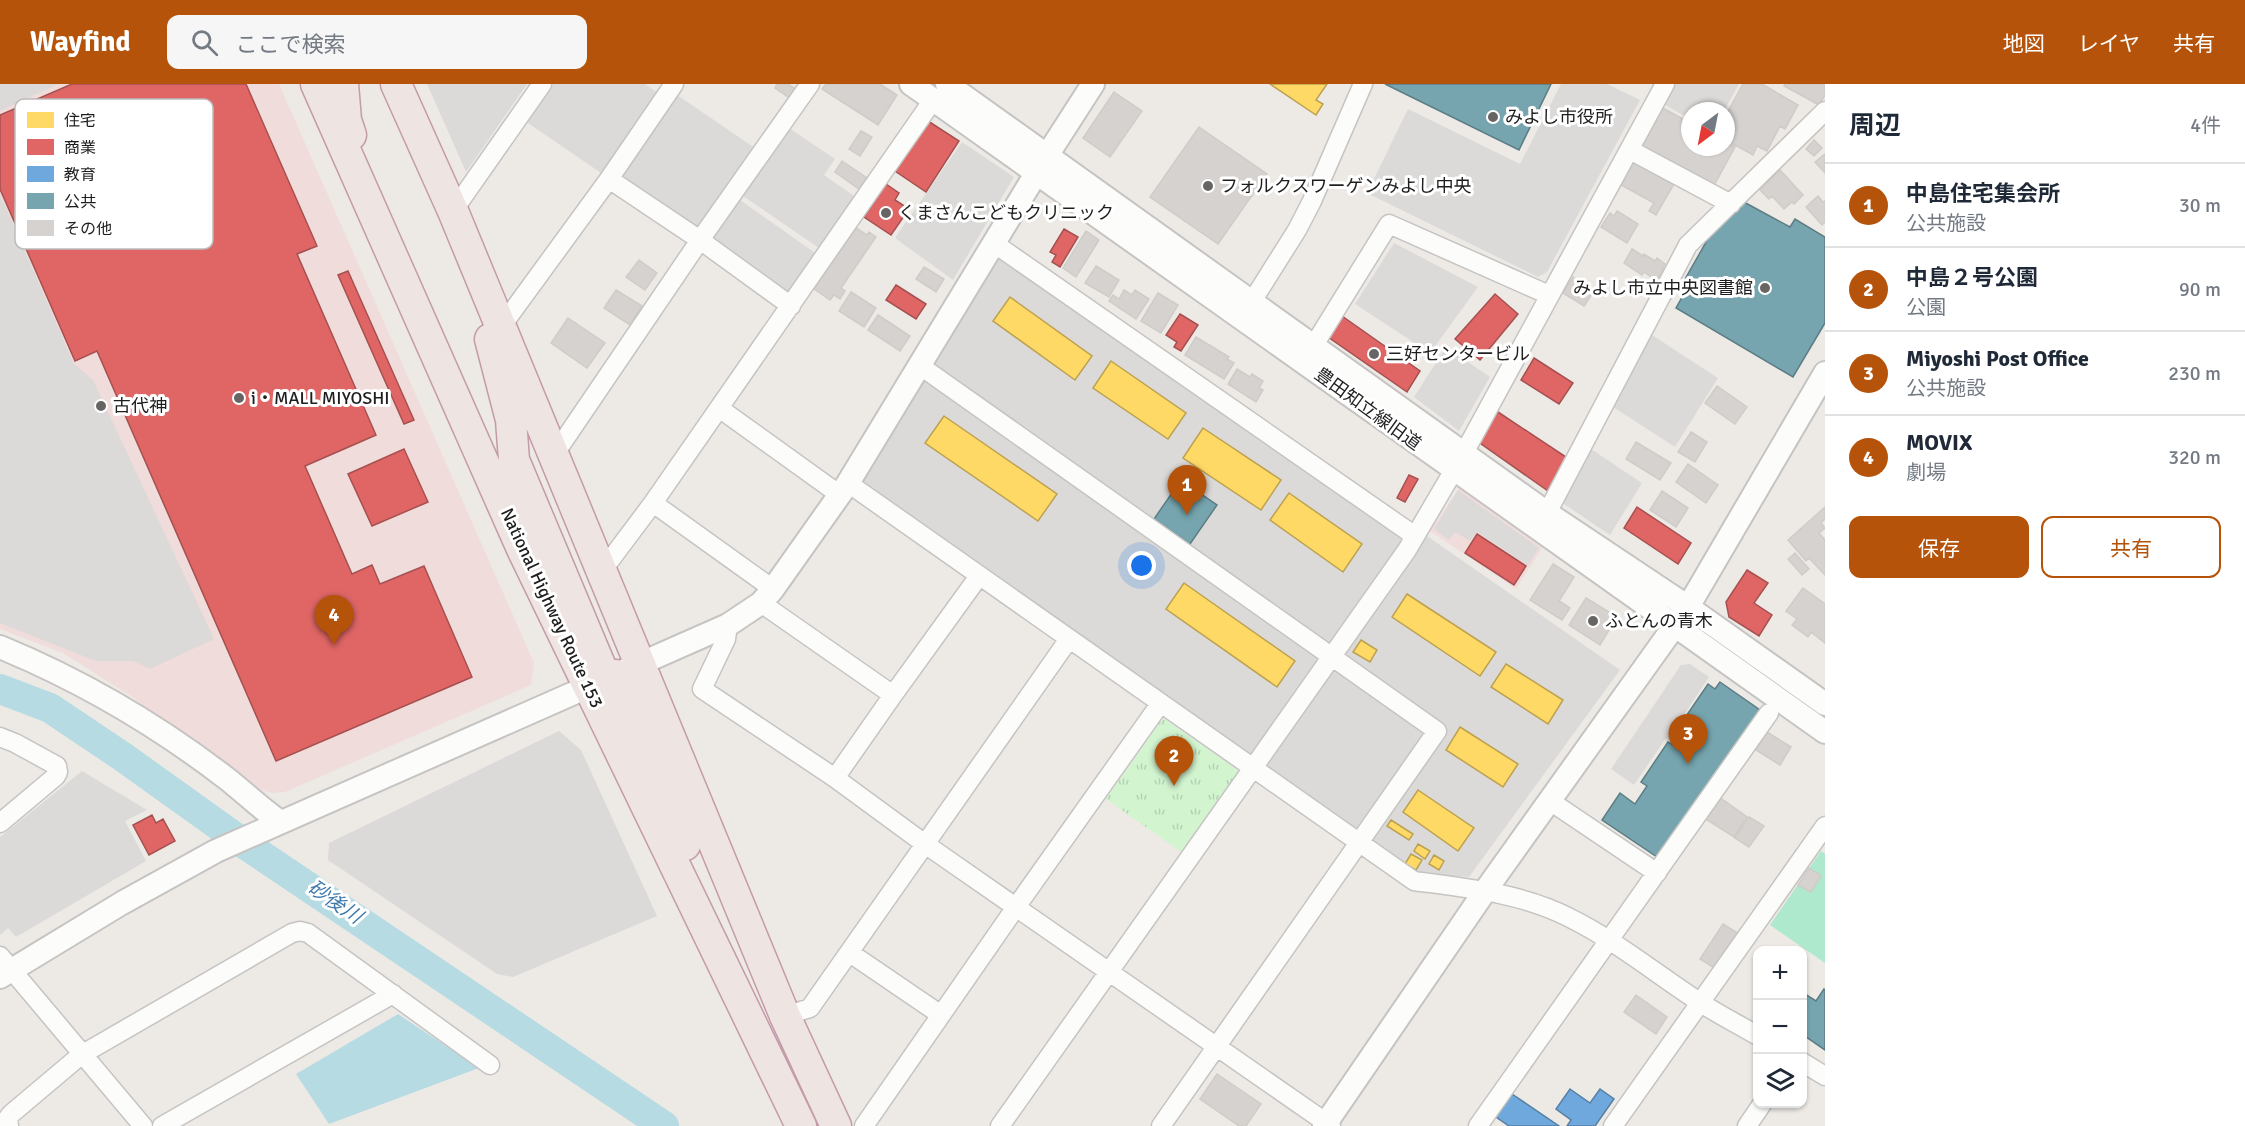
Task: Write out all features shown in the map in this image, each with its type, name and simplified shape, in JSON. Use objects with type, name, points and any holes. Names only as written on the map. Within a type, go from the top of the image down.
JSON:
[{"type":"highway","name":"National Highway Route 153","points":[[316,84],[522,549],[613,676],[785,1016],[836,1126]]},
{"type":"highway","points":[[343,84],[346,120],[391,254]]},
{"type":"highway","name":"National Highway Route 153","points":[[396,84],[453,211],[602,571],[613,676]]},
{"type":"highway","points":[[487,294],[490,346],[511,420],[514,460],[613,676],[689,855],[707,932],[801,1126]]},
{"type":"street","points":[[453,211],[542,84]]},
{"type":"street","points":[[501,327],[609,179],[674,84]]},
{"type":"street","points":[[554,455],[700,240],[810,84]]},
{"type":"street","name":"豊田知立線旧道","points":[[911,84],[940,92],[1314,345],[1459,462],[1547,513],[1681,616],[1825,732]]},
{"type":"street","points":[[143,1126],[4,967],[216,851],[728,626],[767,596],[844,489],[1093,84]]},
{"type":"street","points":[[1251,303],[1312,201],[1364,84]]},
{"type":"street","points":[[1000,1126],[1415,536],[1459,462],[1665,84]]},
{"type":"street","points":[[602,571],[653,503],[940,92]]},
{"type":"street","points":[[1547,513],[1688,245],[1825,111]]},
{"type":"street","points":[[1630,150],[1731,204]]},
{"type":"street","name":"豊田知立線旧道","points":[[1043,163],[1459,462],[1681,616],[1825,704]]},
{"type":"street","points":[[609,179],[700,240],[791,306]]},
{"type":"street","points":[[1314,345],[1389,224],[1550,294]]},
{"type":"street","points":[[995,244],[1415,536]]},
{"type":"street","points":[[919,365],[1437,731],[1161,1126]]},
{"type":"street","points":[[728,626],[726,639],[702,689],[835,778],[925,844],[1327,1125],[1485,891],[1681,616],[1825,373]]},
{"type":"street","points":[[719,408],[979,576],[1414,881],[1485,891],[1525,900],[1567,916],[1610,941],[1700,1002],[1753,1033]]},
{"type":"street","points":[[653,503],[893,695]]},
{"type":"street","points":[[835,778],[979,576]]},
{"type":"street","points":[[785,1016],[810,1008],[1069,639]]},
{"type":"street","points":[[0,647],[79,683],[167,737],[226,778],[279,822]]},
{"type":"street","points":[[864,1126],[1160,704]]},
{"type":"street","points":[[1478,1126],[1768,713]]},
{"type":"street","points":[[0,737],[57,766],[58,772],[56,777],[0,823]]},
{"type":"street","points":[[1550,801],[1657,873]]},
{"type":"street","points":[[1613,1126],[1825,826]]},
{"type":"street","points":[[9,1126],[8,1118],[11,1114],[81,1055],[292,933],[300,931],[308,933],[490,1065]]},
{"type":"street","points":[[850,953],[941,1015]]},
{"type":"street","points":[[162,1126],[393,994]]},
{"type":"street","points":[[1807,1065],[1825,1076]]},
{"type":"street","points":[[1747,1126],[1759,1108]]},
{"type":"shaded area","points":[[0,84],[279,84],[534,663],[531,685],[285,792],[272,793],[264,791],[179,737],[134,698],[63,653],[0,629]]},
{"type":"shaded area","points":[[0,84],[58,84],[26,99],[15,99],[15,104],[0,111]]},
{"type":"shaded area","points":[[427,84],[527,84],[466,172]]},
{"type":"shaded area","points":[[551,84],[645,84],[658,93],[601,173],[525,121]]},
{"type":"shaded area","points":[[1561,84],[1607,84],[1640,100],[1547,272],[1538,277],[1367,193],[1408,109],[1520,164]]},
{"type":"shaded area","points":[[1676,84],[1739,84],[1729,102],[1681,102],[1681,114],[1665,105]]},
{"type":"shaded area","points":[[677,95],[755,148],[699,229],[621,176]]},
{"type":"shaded area","points":[[789,128],[835,159],[824,175],[857,198],[822,250],[743,196]]},
{"type":"shaded area","points":[[962,142],[1014,177],[953,280],[895,238]]},
{"type":"shaded area","points":[[0,194],[15,228],[15,249],[24,249],[74,364],[93,380],[214,639],[150,669],[133,661],[96,661],[0,623]]},
{"type":"shaded area","points":[[740,200],[818,255],[791,295],[712,240]]},
{"type":"shaded area","points":[[1394,243],[1478,287],[1430,353],[1355,304]]},
{"type":"shaded area","points":[[993,249],[1418,548],[1427,536],[1620,670],[1469,877],[1416,874],[863,481]]},
{"type":"shaded area","points":[[1652,335],[1718,378],[1675,447],[1613,407]]},
{"type":"shaded area","points":[[1446,347],[1490,377],[1459,431],[1414,397]]},
{"type":"shaded area","points":[[1591,449],[1642,483],[1610,535],[1564,504],[1562,500]]},
{"type":"shaded area","points":[[1459,488],[1542,548],[1516,589],[1430,531]]},
{"type":"shaded area","points":[[1458,490],[1539,548],[1528,565],[1477,532],[1470,541],[1455,532],[1449,540],[1434,529]]},
{"type":"shaded area","points":[[1690,664],[1709,677],[1677,725],[1682,729],[1673,742],[1666,738],[1634,785],[1611,769],[1681,665]]},
{"type":"shaded area","points":[[559,731],[581,750],[657,916],[513,977],[497,974],[328,860],[329,843]]},
{"type":"shaded area","points":[[82,771],[147,810],[125,821],[146,861],[16,937],[8,928],[0,935],[0,837]]},
{"type":"green space","points":[[1163,718],[1242,773],[1184,854],[1106,799]]},
{"type":"green space","points":[[1821,851],[1825,854],[1825,963],[1807,951],[1807,946],[1800,946],[1770,925]]},
{"type":"water","points":[[398,1014],[479,1068],[329,1124],[296,1074]]},
{"type":"building: 住宅","points":[[1270,84],[1327,84],[1316,100],[1323,104],[1316,115]]},
{"type":"building: 住宅","points":[[1010,297],[1092,356],[1075,380],[993,321]]},
{"type":"building: 住宅","points":[[1111,361],[1186,413],[1168,439],[1093,388]]},
{"type":"building: 住宅","points":[[944,416],[1057,494],[1038,521],[925,443]]},
{"type":"building: 住宅","points":[[1203,428],[1281,480],[1261,510],[1183,458]]},
{"type":"building: 住宅","points":[[1289,493],[1362,544],[1343,572],[1270,520]]},
{"type":"building: 住宅","points":[[1184,583],[1295,661],[1277,687],[1166,609]]},
{"type":"building: 住宅","points":[[1407,594],[1496,652],[1480,676],[1392,617]]},
{"type":"building: 住宅","points":[[1361,640],[1377,650],[1370,662],[1353,652]]},
{"type":"building: 住宅","points":[[1506,664],[1563,700],[1548,724],[1491,687]]},
{"type":"building: 住宅","points":[[1460,727],[1518,764],[1503,787],[1446,750]]},
{"type":"building: 住宅","points":[[1418,790],[1474,828],[1458,851],[1403,812]]},
{"type":"building: 住宅","points":[[1391,820],[1413,834],[1409,840],[1387,826]]},
{"type":"building: 住宅","points":[[1418,844],[1430,851],[1425,859],[1414,851]]},
{"type":"building: 住宅","points":[[1411,854],[1422,860],[1416,870],[1405,864]]},
{"type":"building: 住宅","points":[[1434,855],[1444,861],[1439,870],[1429,864]]},
{"type":"building: 商業","name":"i・MALL MIYOSHI","points":[[72,84],[246,84],[317,246],[297,254],[376,435],[305,466],[352,574],[372,565],[380,584],[424,566],[472,677],[276,761],[97,351],[75,361],[26,249],[213,249],[213,99],[37,99]]},
{"type":"building: 商業","name":"i・MALL MIYOSHI","points":[[15,109],[15,223],[0,189],[0,115]]},
{"type":"building: 商業","points":[[928,121],[959,141],[926,192],[895,171]]},
{"type":"building: 商業","name":"くまさんこどもクリニック","points":[[886,184],[899,193],[895,200],[909,209],[891,235],[864,217]]},
{"type":"building: 商業","points":[[1064,229],[1078,237],[1060,267],[1052,262],[1056,255],[1050,252]]},
{"type":"building: 商業","points":[[348,271],[414,420],[404,424],[338,275]]},
{"type":"building: 商業","points":[[896,285],[926,304],[916,319],[886,300]]},
{"type":"building: 商業","points":[[1495,294],[1518,314],[1480,360],[1455,339]]},
{"type":"building: 商業","points":[[1180,314],[1198,325],[1181,351],[1174,347],[1177,342],[1166,335]]},
{"type":"building: 商業","name":"三好センタービル","points":[[1342,316],[1420,371],[1407,392],[1328,337]]},
{"type":"building: 商業","points":[[1534,358],[1573,383],[1559,404],[1521,380]]},
{"type":"building: 商業","points":[[1498,412],[1566,457],[1548,491],[1477,441]]},
{"type":"building: 商業","points":[[404,449],[428,502],[372,526],[348,474]]},
{"type":"building: 商業","points":[[1409,475],[1418,479],[1405,502],[1397,498]]},
{"type":"building: 商業","points":[[1637,507],[1691,543],[1678,564],[1624,528]]},
{"type":"building: 商業","points":[[1477,534],[1526,566],[1514,585],[1465,553]]},
{"type":"building: 商業","points":[[1747,570],[1768,583],[1754,603],[1772,615],[1759,636],[1729,617],[1726,602]]},
{"type":"building: 商業","points":[[152,815],[156,823],[163,819],[175,841],[149,855],[133,825]]},
{"type":"building: 教育","points":[[1570,1089],[1590,1103],[1600,1089],[1614,1099],[1595,1126],[1567,1126],[1571,1120],[1556,1109]]},
{"type":"building: 教育","points":[[1512,1094],[1559,1126],[1509,1126],[1496,1117]]},
{"type":"building: 公共","name":"みよし市役所","points":[[1385,84],[1551,84],[1519,150]]},
{"type":"building: 公共","points":[[1742,201],[1790,227],[1795,219],[1825,237],[1825,323],[1793,377],[1676,308],[1690,283],[1685,279],[1709,237]]},
{"type":"building: 公共","points":[[1181,480],[1217,505],[1190,544],[1154,519]]},
{"type":"building: 公共","points":[[1720,682],[1760,710],[1660,859],[1602,820],[1620,793],[1635,804],[1647,786],[1641,782],[1668,742],[1675,746],[1686,729],[1680,725],[1708,684],[1715,689]]},
{"type":"building: 公共","points":[[1824,989],[1825,1050],[1807,1037],[1807,995],[1816,1001]]},
{"type":"building: その他","points":[[777,84],[788,84],[797,90],[791,99],[775,88]]},
{"type":"building: その他","points":[[826,84],[880,84],[897,95],[878,125],[822,89]]},
{"type":"building: その他","points":[[1743,84],[1762,84],[1798,105],[1785,129],[1780,126],[1767,151],[1757,146],[1753,155],[1735,145],[1735,102],[1733,102]]},
{"type":"building: その他","points":[[1785,84],[1825,84],[1825,95],[1819,105],[1784,86]]},
{"type":"building: その他","points":[[1114,92],[1142,111],[1110,157],[1083,138]]},
{"type":"building: その他","points":[[1661,107],[1681,118],[1681,156],[1730,156],[1712,189],[1639,150]]},
{"type":"building: その他","name":"フォルクスワーゲンみよし中央","points":[[1199,127],[1267,174],[1218,244],[1150,197]]},
{"type":"building: その他","points":[[861,131],[872,137],[860,156],[849,149]]},
{"type":"building: その他","points":[[1814,140],[1822,148],[1814,156],[1806,149]]},
{"type":"building: その他","points":[[1825,154],[1825,173],[1815,162]]},
{"type":"building: その他","points":[[842,161],[870,180],[863,192],[835,172]]},
{"type":"building: その他","points":[[1634,161],[1674,184],[1656,215],[1649,211],[1654,203],[1621,185]]},
{"type":"building: その他","points":[[1780,170],[1803,195],[1794,204],[1792,202],[1784,209],[1772,196],[1769,199],[1760,190]]},
{"type":"building: その他","points":[[1818,196],[1823,202],[1825,201],[1825,222],[1822,225],[1806,207]]},
{"type":"building: その他","points":[[1617,211],[1638,224],[1627,243],[1601,227],[1610,213],[1614,216]]},
{"type":"building: その他","points":[[855,227],[867,235],[869,232],[876,237],[841,288],[845,291],[840,299],[834,295],[830,300],[813,288]]},
{"type":"building: その他","points":[[1086,231],[1099,240],[1076,277],[1063,268]]},
{"type":"building: その他","points":[[1632,249],[1655,261],[1657,258],[1665,264],[1657,281],[1644,272],[1642,275],[1624,263]]},
{"type":"building: その他","points":[[639,260],[657,273],[645,290],[626,277]]},
{"type":"building: その他","points":[[1096,266],[1119,280],[1109,297],[1085,283]]},
{"type":"building: その他","points":[[924,267],[944,279],[936,292],[916,279]]},
{"type":"building: その他","points":[[1573,277],[1594,291],[1584,306],[1563,293]]},
{"type":"building: その他","points":[[616,290],[642,306],[630,325],[604,308]]},
{"type":"building: その他","points":[[1124,290],[1132,295],[1135,290],[1149,299],[1136,319],[1109,301],[1113,295],[1119,299]]},
{"type":"building: その他","points":[[851,292],[876,308],[864,327],[839,311]]},
{"type":"building: その他","points":[[1158,293],[1178,305],[1161,333],[1141,321]]},
{"type":"building: その他","points":[[878,315],[910,336],[900,351],[868,330]]},
{"type":"building: その他","points":[[568,318],[605,343],[587,368],[551,343]]},
{"type":"building: その他","points":[[1196,337],[1229,357],[1227,359],[1234,363],[1224,379],[1185,355]]},
{"type":"building: その他","points":[[1237,369],[1250,377],[1252,374],[1263,381],[1259,388],[1263,390],[1256,402],[1228,384]]},
{"type":"building: その他","points":[[1717,386],[1747,407],[1735,424],[1705,403]]},
{"type":"building: その他","points":[[1691,432],[1707,442],[1695,462],[1678,452]]},
{"type":"building: その他","points":[[1636,442],[1671,463],[1660,480],[1626,459]]},
{"type":"building: その他","points":[[1688,464],[1718,485],[1706,503],[1676,482]]},
{"type":"building: その他","points":[[1662,491],[1688,508],[1676,527],[1650,510]]},
{"type":"building: その他","points":[[1825,507],[1825,519],[1821,523],[1825,528],[1819,533],[1825,540],[1825,575],[1809,558],[1806,561],[1788,540]]},
{"type":"building: その他","points":[[1795,553],[1809,569],[1802,575],[1788,559]]},
{"type":"building: その他","points":[[1553,564],[1574,577],[1559,601],[1570,608],[1562,620],[1530,600]]},
{"type":"building: その他","points":[[1803,588],[1825,604],[1825,643],[1811,632],[1808,637],[1792,625],[1797,619],[1786,611]]},
{"type":"building: その他","name":"ふとんの青木","points":[[1586,598],[1617,617],[1600,645],[1569,625]]},
{"type":"building: その他","points":[[1767,732],[1791,747],[1780,765],[1756,750]]},
{"type":"building: その他","points":[[1718,796],[1747,817],[1734,837],[1704,818]]},
{"type":"building: その他","points":[[1749,817],[1764,826],[1749,847],[1735,838]]},
{"type":"building: その他","points":[[1809,868],[1821,876],[1811,892],[1798,885]]},
{"type":"building: その他","points":[[1723,924],[1739,934],[1716,969],[1700,959]]},
{"type":"building: その他","points":[[1636,995],[1667,1017],[1656,1034],[1624,1012]]},
{"type":"building: その他","points":[[1217,1074],[1261,1104],[1246,1126],[1239,1126],[1200,1099]]},
{"type":"waterway","name":"砂後川","points":[[0,689],[50,708],[246,845],[664,1126]]},
{"type":"place","name":"みよし市役所","points":[[1493,117]]},
{"type":"place","name":"フォルクスワーゲンみよし中央","points":[[1208,186]]},
{"type":"place","name":"くまさんこどもクリニック","points":[[886,213]]},
{"type":"place","name":"みよし市立中央図書館","points":[[1765,288]]},
{"type":"place","name":"三好センタービル","points":[[1374,354]]},
{"type":"place","name":"i・MALL MIYOSHI","points":[[239,398]]},
{"type":"place","name":"古代神","points":[[101,406]]},
{"type":"place","name":"中島住宅集会所","points":[[1187,515]]},
{"type":"place","name":"ふとんの青木","points":[[1593,621]]},
{"type":"place","name":"MOVIX","points":[[334,645]]},
{"type":"place","name":"Miyoshi Post Office","points":[[1688,764]]},
{"type":"place","name":"中島２号公園","points":[[1174,786]]}]
